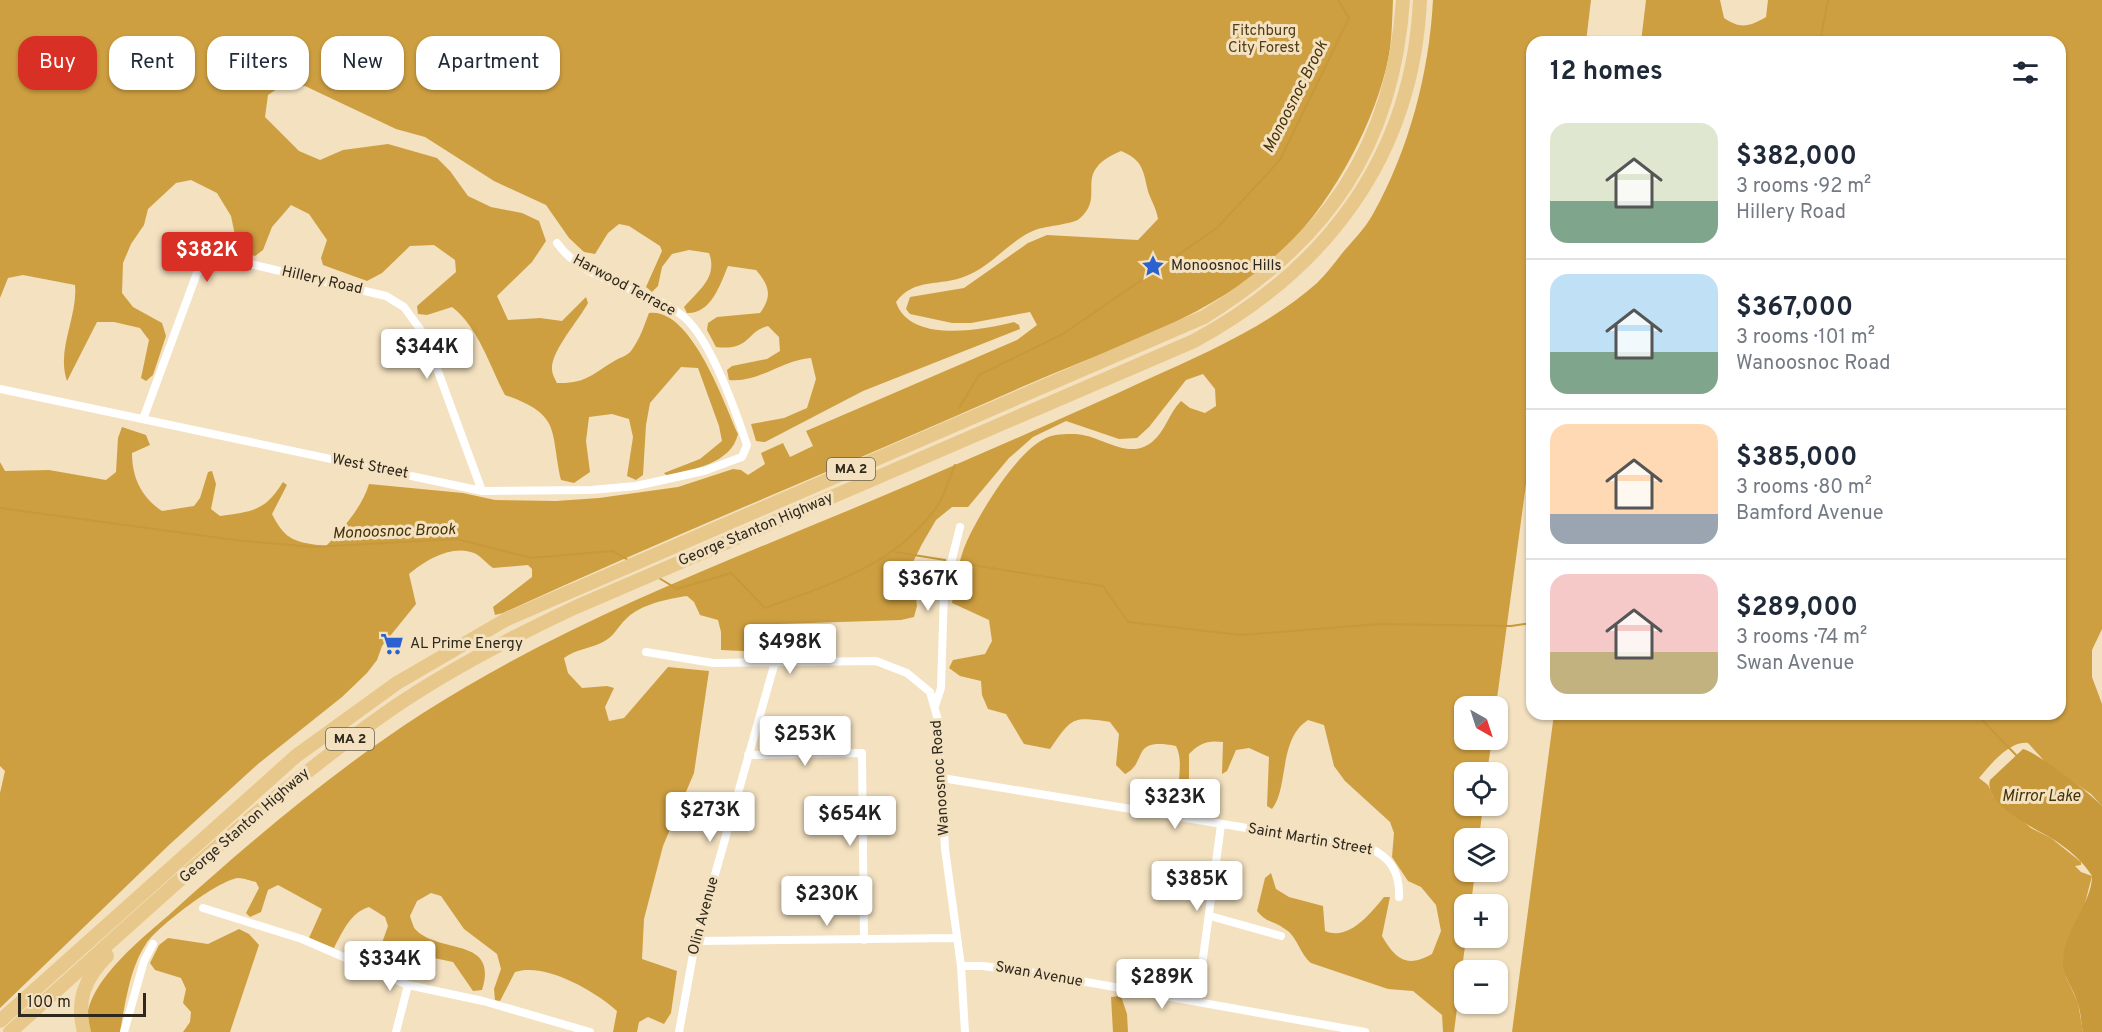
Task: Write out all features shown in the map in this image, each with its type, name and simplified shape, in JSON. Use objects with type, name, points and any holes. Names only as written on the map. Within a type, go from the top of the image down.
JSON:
[{"type":"highway","name":"George Stanton Highway","points":[[0,1021],[296,756],[336,725],[398,683],[468,640],[507,620],[611,574],[1204,317],[1232,299],[1300,244],[1349,182],[1371,139],[1391,83],[1398,55],[1403,0]]},
{"type":"highway","name":"George Stanton Highway","points":[[10,1032],[276,797],[390,710],[537,625],[1194,341],[1261,300],[1316,251],[1340,222],[1378,162],[1406,96],[1416,50],[1420,0]]},
{"type":"highway","points":[[84,1032],[80,1018],[81,997],[92,973],[170,891]]},
{"type":"street","name":"Harwood Terrace","points":[[557,243],[568,257],[592,273],[671,309],[686,320],[711,359],[742,429],[747,445],[742,457]]},
{"type":"street","name":"Hillery Road","points":[[143,418],[197,273],[213,259],[229,259],[386,296],[404,307],[426,336],[483,491]]},
{"type":"street","name":"West Street","points":[[0,389],[483,491],[591,490],[636,486],[704,471],[742,457]]},
{"type":"street","name":"Wanoosnoc Road","points":[[960,527],[944,591],[941,688],[935,707],[942,778],[945,849],[961,966],[965,1032]]},
{"type":"street","points":[[646,652],[713,663],[856,660],[881,663],[916,680],[930,692],[935,707]]},
{"type":"street","name":"Olin Avenue","points":[[679,1032],[697,941],[775,662]]},
{"type":"street","points":[[748,755],[862,753],[864,940]]},
{"type":"street","name":"Saint Martin Street","points":[[942,778],[1369,848],[1379,852],[1394,868],[1398,879],[1399,897]]},
{"type":"street","points":[[1197,1002],[1221,825]]},
{"type":"street","points":[[203,908],[302,939],[408,986],[483,1001],[590,1032]]},
{"type":"street","points":[[1210,916],[1281,936]]},
{"type":"street","points":[[697,941],[956,938]]},
{"type":"street","points":[[124,1032],[144,961],[153,944]]},
{"type":"street","name":"Swan Avenue","points":[[961,966],[983,966],[1036,973],[1365,1032]]},
{"type":"street","points":[[396,1032],[408,986]]},
{"type":"green space","name":"Fitchburg City Forest","points":[[0,0],[1393,0],[1391,43],[1386,69],[1356,148],[1326,199],[1308,223],[1269,263],[1241,284],[1182,319],[1151,333],[503,613],[495,615],[493,607],[532,577],[532,569],[528,565],[493,568],[479,556],[466,551],[448,552],[423,564],[409,574],[416,604],[382,646],[377,660],[367,673],[342,697],[258,764],[169,845],[0,1008],[0,793],[5,771],[0,766],[0,462],[5,471],[49,470],[106,480],[116,472],[118,438],[122,427],[146,435],[150,445],[132,453],[132,462],[143,493],[162,511],[194,506],[200,498],[208,472],[212,471],[216,484],[211,509],[220,516],[249,511],[263,505],[283,482],[287,485],[272,514],[277,523],[287,535],[299,542],[326,546],[351,517],[362,501],[369,484],[463,493],[495,500],[556,501],[599,498],[678,487],[733,469],[741,470],[748,475],[765,464],[761,453],[783,443],[790,457],[813,446],[806,431],[1017,340],[1037,325],[1030,312],[971,323],[952,323],[910,314],[906,309],[910,297],[964,288],[1028,243],[1047,235],[1138,240],[1158,219],[1140,164],[1133,157],[1121,151],[1105,159],[1093,176],[1090,201],[1087,210],[1079,219],[1026,234],[975,272],[957,279],[911,289],[896,302],[904,315],[916,324],[931,329],[966,330],[1014,322],[1019,325],[1020,329],[863,391],[765,442],[756,441],[751,424],[784,418],[807,408],[816,379],[811,358],[750,378],[729,380],[727,370],[732,366],[767,359],[780,351],[779,337],[768,326],[742,343],[727,347],[716,347],[707,330],[708,323],[717,317],[760,313],[767,301],[768,291],[756,270],[728,266],[714,297],[708,304],[695,312],[687,313],[684,307],[706,283],[709,276],[711,262],[709,253],[689,250],[672,254],[662,267],[658,286],[652,292],[646,287],[662,251],[660,246],[629,226],[619,224],[608,233],[595,254],[584,252],[569,238],[546,205],[494,181],[425,137],[396,129],[309,88],[309,36],[207,36],[207,90],[276,90],[268,95],[265,117],[299,151],[320,160],[343,150],[388,144],[437,158],[450,171],[468,196],[491,207],[522,213],[539,221],[546,241],[532,262],[497,296],[508,320],[540,318],[562,321],[586,297],[588,303],[556,353],[552,371],[557,383],[582,380],[628,354],[637,342],[649,313],[664,315],[679,325],[692,340],[704,360],[738,434],[728,452],[710,464],[699,468],[667,476],[664,473],[700,459],[722,441],[719,426],[698,368],[681,367],[650,403],[646,425],[643,475],[636,480],[627,476],[633,437],[629,419],[612,414],[589,417],[586,441],[590,472],[574,483],[561,480],[550,426],[536,410],[505,395],[483,348],[469,325],[452,307],[427,315],[418,314],[417,306],[456,272],[455,260],[434,245],[410,246],[382,273],[367,281],[323,265],[321,258],[327,240],[309,214],[291,205],[272,227],[263,250],[255,256],[238,250],[231,216],[217,193],[191,180],[176,183],[148,209],[144,225],[131,244],[123,263],[122,293],[133,307],[162,323],[166,336],[153,375],[146,381],[141,378],[149,340],[140,328],[114,322],[97,322],[67,381],[64,369],[65,345],[75,297],[75,285],[23,275],[8,278],[0,298]]},
{"type":"green space","points":[[1433,0],[1591,0],[1587,36],[1526,36],[1526,484],[1497,696],[1454,696],[1454,750],[1490,750],[1489,762],[1454,762],[1454,816],[1482,816],[1480,828],[1454,828],[1454,882],[1474,882],[1472,894],[1454,894],[1454,948],[1465,948],[1463,960],[1454,960],[1454,1014],[1456,1014],[1454,1032],[1443,1032],[1442,1015],[1413,991],[1388,989],[1311,963],[1289,932],[1264,918],[1257,911],[1265,878],[1271,873],[1276,889],[1289,897],[1323,906],[1325,931],[1334,933],[1351,929],[1366,918],[1384,897],[1390,897],[1382,936],[1392,951],[1403,959],[1416,960],[1432,954],[1441,931],[1436,905],[1421,887],[1408,881],[1392,857],[1394,833],[1390,822],[1345,781],[1334,766],[1324,725],[1308,720],[1292,739],[1281,789],[1272,809],[1267,806],[1269,757],[1249,748],[1236,750],[1227,771],[1222,774],[1223,742],[1217,741],[1204,743],[1189,754],[1189,803],[1184,807],[1179,792],[1180,761],[1176,746],[1161,744],[1146,748],[1132,769],[1125,774],[1116,765],[1119,734],[1110,722],[1087,719],[1074,722],[1068,725],[1050,749],[1024,744],[1006,714],[988,709],[982,695],[981,681],[960,676],[949,668],[953,660],[985,654],[992,641],[989,620],[952,603],[959,564],[967,541],[990,499],[1023,456],[1046,438],[1056,435],[1083,435],[1123,448],[1142,447],[1156,438],[1181,401],[1190,408],[1205,413],[1216,406],[1215,389],[1203,374],[1186,380],[1149,427],[1137,438],[1119,439],[1066,421],[1033,437],[1009,458],[968,507],[952,507],[936,520],[912,564],[917,606],[914,617],[901,620],[779,624],[768,636],[766,652],[721,650],[718,620],[700,615],[694,602],[687,596],[663,601],[639,610],[626,619],[607,640],[564,658],[568,673],[582,688],[607,686],[614,688],[605,707],[609,721],[624,718],[668,667],[709,671],[694,773],[663,846],[644,919],[642,959],[677,971],[671,1013],[664,1024],[648,1017],[639,1022],[637,1032],[613,1032],[617,1011],[608,1003],[569,980],[540,971],[515,972],[500,1001],[495,1000],[494,989],[501,969],[497,954],[464,929],[441,896],[431,893],[417,901],[410,916],[415,929],[425,937],[475,954],[482,961],[485,973],[482,990],[473,991],[453,962],[434,958],[409,976],[389,968],[377,957],[388,926],[385,917],[369,907],[352,918],[334,948],[309,938],[322,909],[278,885],[268,890],[261,912],[250,917],[246,913],[259,888],[256,882],[238,878],[203,895],[152,936],[140,953],[132,975],[120,1032],[89,1032],[87,1016],[92,999],[101,982],[144,936],[231,860],[325,783],[390,735],[482,677],[544,644],[670,585],[925,478],[1191,360],[1257,326],[1298,299],[1320,280],[1373,214],[1407,137],[1427,56]]},
{"type":"green space","points":[[1646,0],[1720,0],[1724,18],[1735,24],[1745,25],[1766,17],[1768,0],[2102,0],[2102,629],[2092,650],[2092,677],[2102,704],[2102,806],[2091,794],[2049,766],[2028,743],[2014,745],[2007,749],[1979,778],[1988,785],[1993,796],[2031,828],[2051,838],[2081,862],[2081,865],[2075,866],[2081,872],[2092,876],[2066,977],[2078,1003],[2083,1032],[1512,1032],[1553,720],[2066,720],[2066,36],[1642,36]]},
{"type":"green space","points":[[239,929],[249,934],[259,945],[230,1032],[183,1032],[190,1022],[191,1012],[183,1003],[186,989],[181,978],[155,970],[150,963],[159,945],[168,938],[208,944]]},
{"type":"green space","points":[[1121,996],[1127,1014],[1128,1032],[1113,1032],[1111,997]]},
{"type":"water","name":"Mirror Lake","points":[[2023,749],[2076,783],[2102,806],[2102,1032],[2083,1032],[2078,1004],[2063,966],[2068,938],[2088,896],[2092,876],[2068,850],[2011,814],[1994,798],[1990,789],[1990,780]]},
{"type":"waterway","name":"Monoosnoc Brook","points":[[959,408],[979,375],[1063,334],[1217,228],[1280,160],[1349,18],[1338,0]]},
{"type":"waterway","points":[[1821,36],[1828,0]]},
{"type":"waterway","name":"Monoosnoc Brook","points":[[659,578],[677,589],[731,573],[765,608],[813,591],[859,571],[900,545],[936,508],[955,465]]},
{"type":"waterway","name":"Monoosnoc Brook","points":[[0,508],[235,540],[313,547],[457,539],[531,558],[613,551],[628,560]]},
{"type":"waterway","points":[[895,552],[945,560]]},
{"type":"waterway","points":[[960,563],[1103,586],[1128,622],[1241,635],[1380,624],[1511,626],[1526,624]]},
{"type":"waterway","points":[[1982,720],[2016,755]]},
{"type":"place","name":"Monoosnoc Hills","points":[[1153,266]]},
{"type":"place","name":"AL Prime Energy","points":[[392,644]]}]
